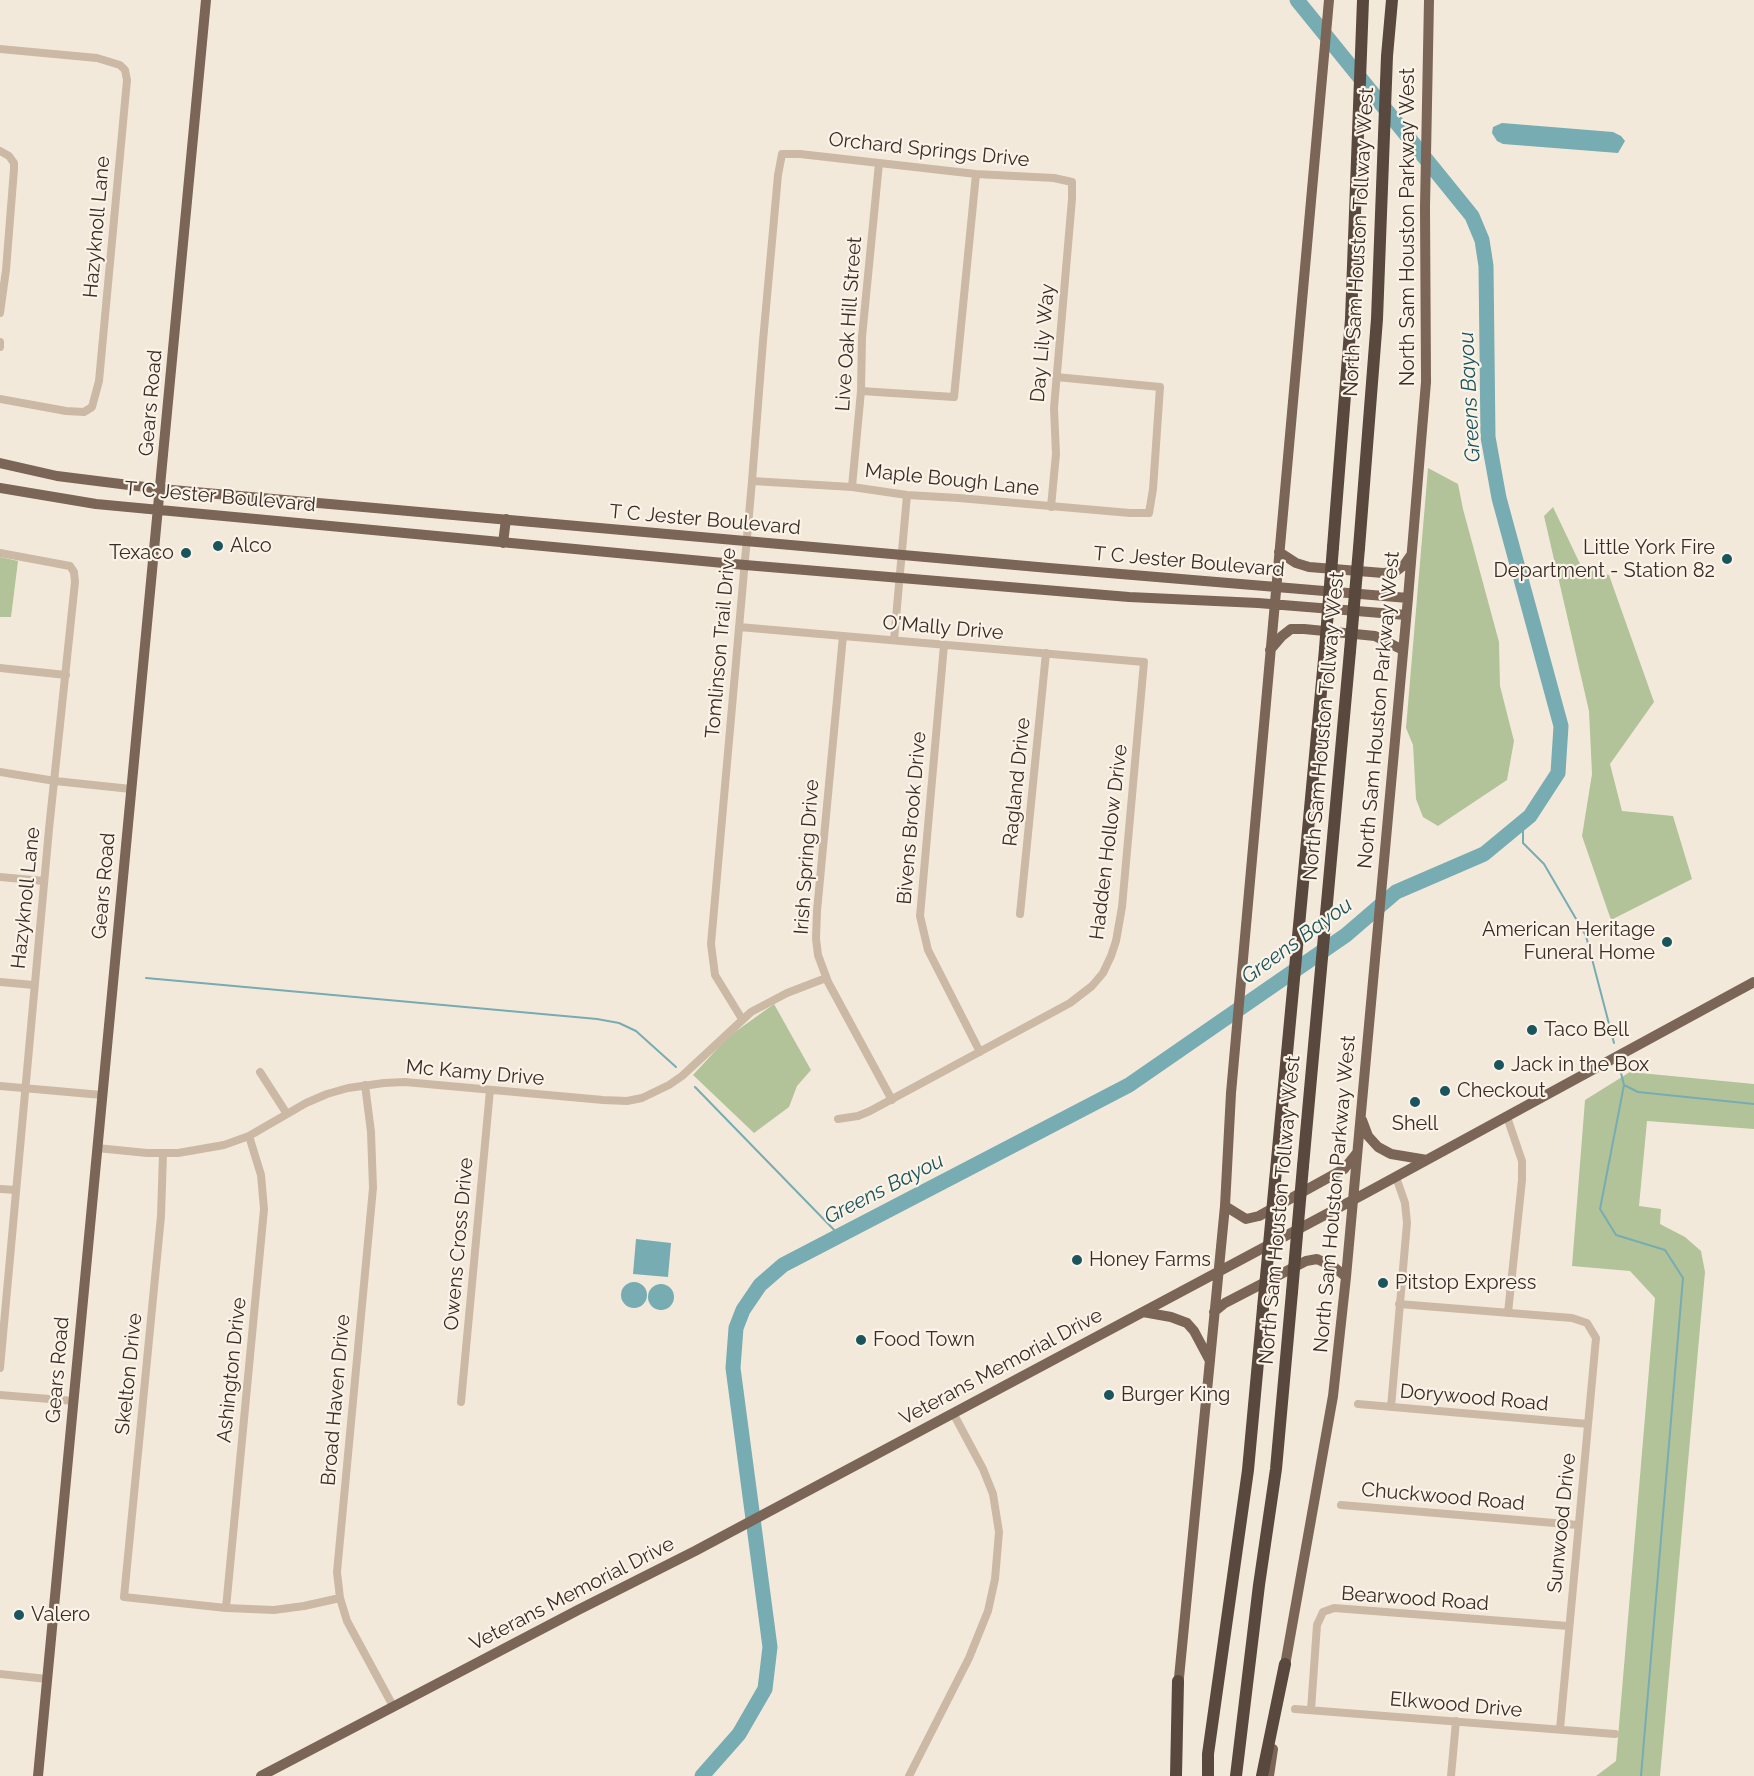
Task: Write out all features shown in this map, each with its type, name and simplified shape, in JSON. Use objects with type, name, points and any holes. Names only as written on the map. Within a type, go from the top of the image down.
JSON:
[{"type":"highway","name":"North Sam Houston Tollway West","points":[[1208,1776],[1208,1754],[1248,1470],[1334,547],[1351,319],[1363,0]]},
{"type":"highway","name":"North Sam Houston Tollway West","points":[[1236,1776],[1259,1585],[1276,1469],[1350,651],[1377,319],[1387,56],[1392,0]]},
{"type":"highway","points":[[1262,1776],[1285,1664]]},
{"type":"highway","points":[[1176,1776],[1178,1681]]},
{"type":"highway","name":"North Sam Houston Tollway West","points":[[1199,1776],[1208,1754]]},
{"type":"main road","name":"Gears Road","points":[[38,1776],[206,0]]},
{"type":"main road","points":[[1170,1776],[1225,1206],[1231,1093],[1329,0]]},
{"type":"main road","name":"North Sam Houston Parkway West","points":[[1269,1776],[1285,1664],[1333,1396],[1358,1152],[1408,598],[1426,382],[1425,207],[1429,0]]},
{"type":"main road","name":"T C Jester Boulevard","points":[[0,463],[57,476],[161,489],[1408,598]]},
{"type":"main road","name":"T C Jester Boulevard","points":[[0,488],[96,504],[745,565],[1047,591],[1274,604],[1406,615]]},
{"type":"main road","points":[[310,524],[312,502]]},
{"type":"main road","points":[[503,543],[506,519]]},
{"type":"main road","points":[[1279,552],[1296,563],[1309,567],[1383,573],[1395,572],[1404,566],[1411,554]]},
{"type":"main road","points":[[1047,591],[1049,568]]},
{"type":"main road","points":[[1270,651],[1291,629],[1375,636],[1403,650]]},
{"type":"main road","name":"Veterans Memorial Drive","points":[[261,1776],[728,1533],[1396,1177],[1754,982]]},
{"type":"main road","points":[[1361,1116],[1368,1136],[1378,1147],[1391,1154],[1427,1160]]},
{"type":"main road","points":[[1225,1206],[1246,1219],[1259,1216],[1344,1169],[1358,1152]]},
{"type":"main road","points":[[1214,1312],[1225,1303],[1306,1261],[1317,1259],[1334,1267],[1346,1278]]},
{"type":"main road","points":[[1143,1312],[1171,1317],[1187,1323],[1194,1331],[1210,1361]]},
{"type":"street","name":"Hazyknoll Lane","points":[[0,49],[110,61],[125,70],[127,80],[97,391],[92,407],[84,412],[0,399]]},
{"type":"street","points":[[0,151],[9,156],[14,163],[0,314]]},
{"type":"street","name":"Orchard Springs Drive","points":[[782,154],[800,154],[976,174],[1054,178],[1072,182]]},
{"type":"street","name":"Tomlinson Trail Drive","points":[[742,1019],[715,975],[711,944],[763,341],[778,175],[782,154]]},
{"type":"street","name":"Live Oak Hill Street","points":[[852,487],[861,391],[862,337],[879,163]]},
{"type":"street","points":[[861,391],[954,397],[976,174]]},
{"type":"street","name":"Day Lily Way","points":[[1051,507],[1056,454],[1054,408],[1056,377],[1072,182]]},
{"type":"street","points":[[0,342],[0,347]]},
{"type":"street","name":"Maple Bough Lane","points":[[752,481],[852,487],[907,495],[1149,513],[1161,387],[1056,377]]},
{"type":"street","points":[[894,640],[907,495]]},
{"type":"street","name":"Hazyknoll Lane","points":[[0,553],[70,566],[74,572],[75,582],[44,881],[16,1190],[3,1290],[0,1368]]},
{"type":"street","name":"O'Mally Drive","points":[[739,627],[1144,662]]},
{"type":"street","name":"Irish Spring Drive","points":[[843,636],[816,926],[818,955],[826,978],[892,1100]]},
{"type":"street","name":"Bivens Brook Drive","points":[[944,645],[920,916],[928,950],[980,1052]]},
{"type":"street","name":"Ragland Drive","points":[[1020,914],[1046,653]]},
{"type":"street","name":"Hadden Hollow Drive","points":[[838,1119],[858,1116],[892,1100],[1070,1003],[1092,986],[1107,966],[1116,941],[1122,907],[1144,662]]},
{"type":"street","points":[[0,668],[66,675]]},
{"type":"street","points":[[0,772],[55,781],[131,789]]},
{"type":"street","points":[[0,877],[44,881]]},
{"type":"street","name":"Mc Kamy Drive","points":[[97,1148],[163,1154],[224,1145],[249,1136],[306,1103],[327,1094],[365,1085],[405,1082],[611,1101],[642,1098],[682,1076],[742,1019],[770,1001],[826,978]]},
{"type":"street","points":[[0,982],[34,985]]},
{"type":"street","points":[[260,1072],[287,1114]]},
{"type":"street","name":"Broad Haven Drive","points":[[365,1085],[372,1144],[373,1188],[337,1572],[340,1598],[347,1622],[393,1706]]},
{"type":"street","points":[[0,1086],[102,1095]]},
{"type":"street","name":"Owens Cross Drive","points":[[461,1402],[490,1090]]},
{"type":"street","points":[[1399,1304],[1508,1313],[1522,1161],[1507,1117]]},
{"type":"street","name":"Ashington Drive","points":[[226,1608],[264,1209],[261,1175],[249,1136]]},
{"type":"street","name":"Skelton Drive","points":[[163,1154],[161,1216],[124,1597],[226,1608]]},
{"type":"street","points":[[1391,1407],[1407,1223],[1405,1203],[1396,1177]]},
{"type":"street","points":[[0,1189],[16,1190]]},
{"type":"street","name":"Sunwood Drive","points":[[1508,1313],[1572,1318],[1587,1323],[1596,1338],[1560,1729]]},
{"type":"street","points":[[0,1395],[74,1401]]},
{"type":"street","name":"Dorywood Road","points":[[1358,1404],[1588,1424]]},
{"type":"street","points":[[909,1776],[983,1627],[995,1579],[999,1532],[993,1494],[983,1469],[953,1413]]},
{"type":"street","name":"Chuckwood Road","points":[[1341,1505],[1578,1525]]},
{"type":"street","points":[[226,1608],[274,1610],[340,1598]]},
{"type":"street","name":"Bearwood Road","points":[[1311,1710],[1317,1625],[1323,1612],[1334,1608],[1568,1626]]},
{"type":"street","points":[[0,1674],[47,1678]]},
{"type":"street","name":"Elkwood Drive","points":[[1295,1708],[1615,1734]]},
{"type":"street","points":[[1451,1776],[1456,1721]]},
{"type":"green space","points":[[1428,468],[1458,484],[1499,642],[1500,686],[1514,741],[1507,780],[1438,826],[1423,817],[1416,799],[1413,745],[1406,728]]},
{"type":"green space","points":[[1553,507],[1582,568],[1609,575],[1654,702],[1610,764],[1622,811],[1673,816],[1692,879],[1611,920],[1582,836],[1592,774],[1589,711],[1544,516]]},
{"type":"green space","points":[[0,557],[18,561],[11,617],[0,617]]},
{"type":"green space","points":[[774,1004],[811,1070],[797,1086],[789,1107],[754,1133],[693,1075],[728,1037]]},
{"type":"green space","points":[[1630,1072],[1754,1084],[1754,1129],[1647,1121],[1639,1206],[1661,1209],[1660,1224],[1685,1237],[1701,1251],[1705,1272],[1660,1776],[1596,1776],[1616,1761],[1655,1298],[1630,1271],[1572,1266],[1585,1100]]},
{"type":"water","points":[[1502,123],[1613,132],[1625,141],[1618,153],[1503,144],[1497,141],[1492,133],[1493,127]]},
{"type":"water","points":[[636,1239],[671,1243],[668,1277],[633,1274]]},
{"type":"water","points":[[634,1282],[643,1286],[647,1295],[643,1304],[634,1308],[625,1304],[621,1295],[625,1286]]},
{"type":"water","points":[[661,1284],[670,1288],[674,1297],[670,1306],[661,1310],[652,1306],[648,1297],[652,1288]]},
{"type":"waterway","name":"Greens Bayou","points":[[702,1776],[739,1734],[765,1689],[770,1647],[733,1368],[736,1328],[743,1310],[760,1285],[783,1265],[1129,1085],[1346,935],[1396,892],[1484,854],[1530,816],[1558,773],[1561,726],[1499,498],[1488,437],[1486,266],[1482,240],[1472,216],[1297,0]]},
{"type":"waterway","points":[[1523,822],[1523,843],[1544,864],[1586,936],[1614,1043]]},
{"type":"waterway","points":[[146,978],[597,1019],[619,1023],[636,1031],[676,1067]]},
{"type":"waterway","points":[[1620,1069],[1624,1085],[1600,1209],[1616,1235],[1665,1250],[1683,1278],[1641,1776]]},
{"type":"waterway","points":[[1624,1085],[1638,1092],[1754,1104]]},
{"type":"waterway","points":[[695,1087],[840,1236]]},
{"type":"place","name":"Alco","points":[[218,546]]},
{"type":"place","name":"Texaco","points":[[186,553]]},
{"type":"place","name":"Little York Fire Department - Station 82","points":[[1727,559]]},
{"type":"place","name":"American Heritage Funeral Home","points":[[1667,942]]},
{"type":"place","name":"Taco Bell","points":[[1532,1030]]},
{"type":"place","name":"Jack in the Box","points":[[1499,1065]]},
{"type":"place","name":"Checkout","points":[[1445,1091]]},
{"type":"place","name":"Shell","points":[[1415,1102]]},
{"type":"place","name":"Honey Farms","points":[[1077,1260]]},
{"type":"place","name":"Pitstop Express","points":[[1383,1283]]},
{"type":"place","name":"Food Town","points":[[861,1340]]},
{"type":"place","name":"Burger King","points":[[1109,1395]]},
{"type":"place","name":"Valero","points":[[19,1615]]}]
